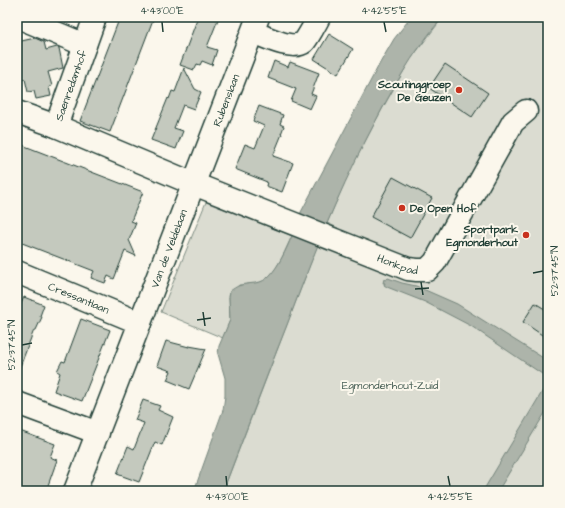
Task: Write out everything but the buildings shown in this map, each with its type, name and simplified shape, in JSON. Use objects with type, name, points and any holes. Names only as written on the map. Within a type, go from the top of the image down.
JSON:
[{"type":"street","name":"Saenredamhof","points":[[18,17],[85,44]]},
{"type":"street","name":"Saenredamhof","points":[[56,126],[95,17]]},
{"type":"street","points":[[255,24],[288,45],[296,45],[304,42],[319,17]]},
{"type":"street","name":"Rubenslaan","points":[[194,184],[255,24]]},
{"type":"street","points":[[17,112],[56,126],[194,184]]},
{"type":"street","name":"Honkpad","points":[[194,184],[408,269],[428,270],[435,262],[513,122],[526,112]]},
{"type":"street","name":"Van de Veldelaan","points":[[75,491],[194,184]]},
{"type":"street","name":"Cressantlaan","points":[[17,272],[140,323]]},
{"type":"street","points":[[17,405],[98,433]]},
{"type":"green space","name":"Egmonderhout-Zuid","points":[[443,17],[548,17],[548,491],[223,491],[317,246],[329,251],[338,228],[327,223],[350,170],[410,60]]},
{"type":"green space","points":[[206,202],[292,236],[280,262],[266,279],[259,283],[239,285],[229,297],[230,320],[223,338],[161,312]]},
{"type":"shaded area","points":[[411,17],[443,17],[421,45],[402,74],[345,182],[305,277],[223,491],[194,491],[223,410],[225,378],[218,354],[219,346],[230,320],[230,291],[237,286],[260,282],[267,278],[279,263],[300,214],[380,63],[394,39]]},
{"type":"shaded area","points":[[388,278],[416,286],[457,304],[548,361],[548,378],[471,326],[425,302],[387,287],[384,285],[385,283],[383,283],[384,279],[386,280]]},
{"type":"shaded area","points":[[548,382],[548,408],[498,491],[483,491]]},
{"type":"place","name":"Scoutinggroep De Geuzen","points":[[459,90]]},
{"type":"place","name":"De Open Hof","points":[[402,208]]},
{"type":"place","name":"Sportpark Egmonderhout","points":[[526,235]]}]
